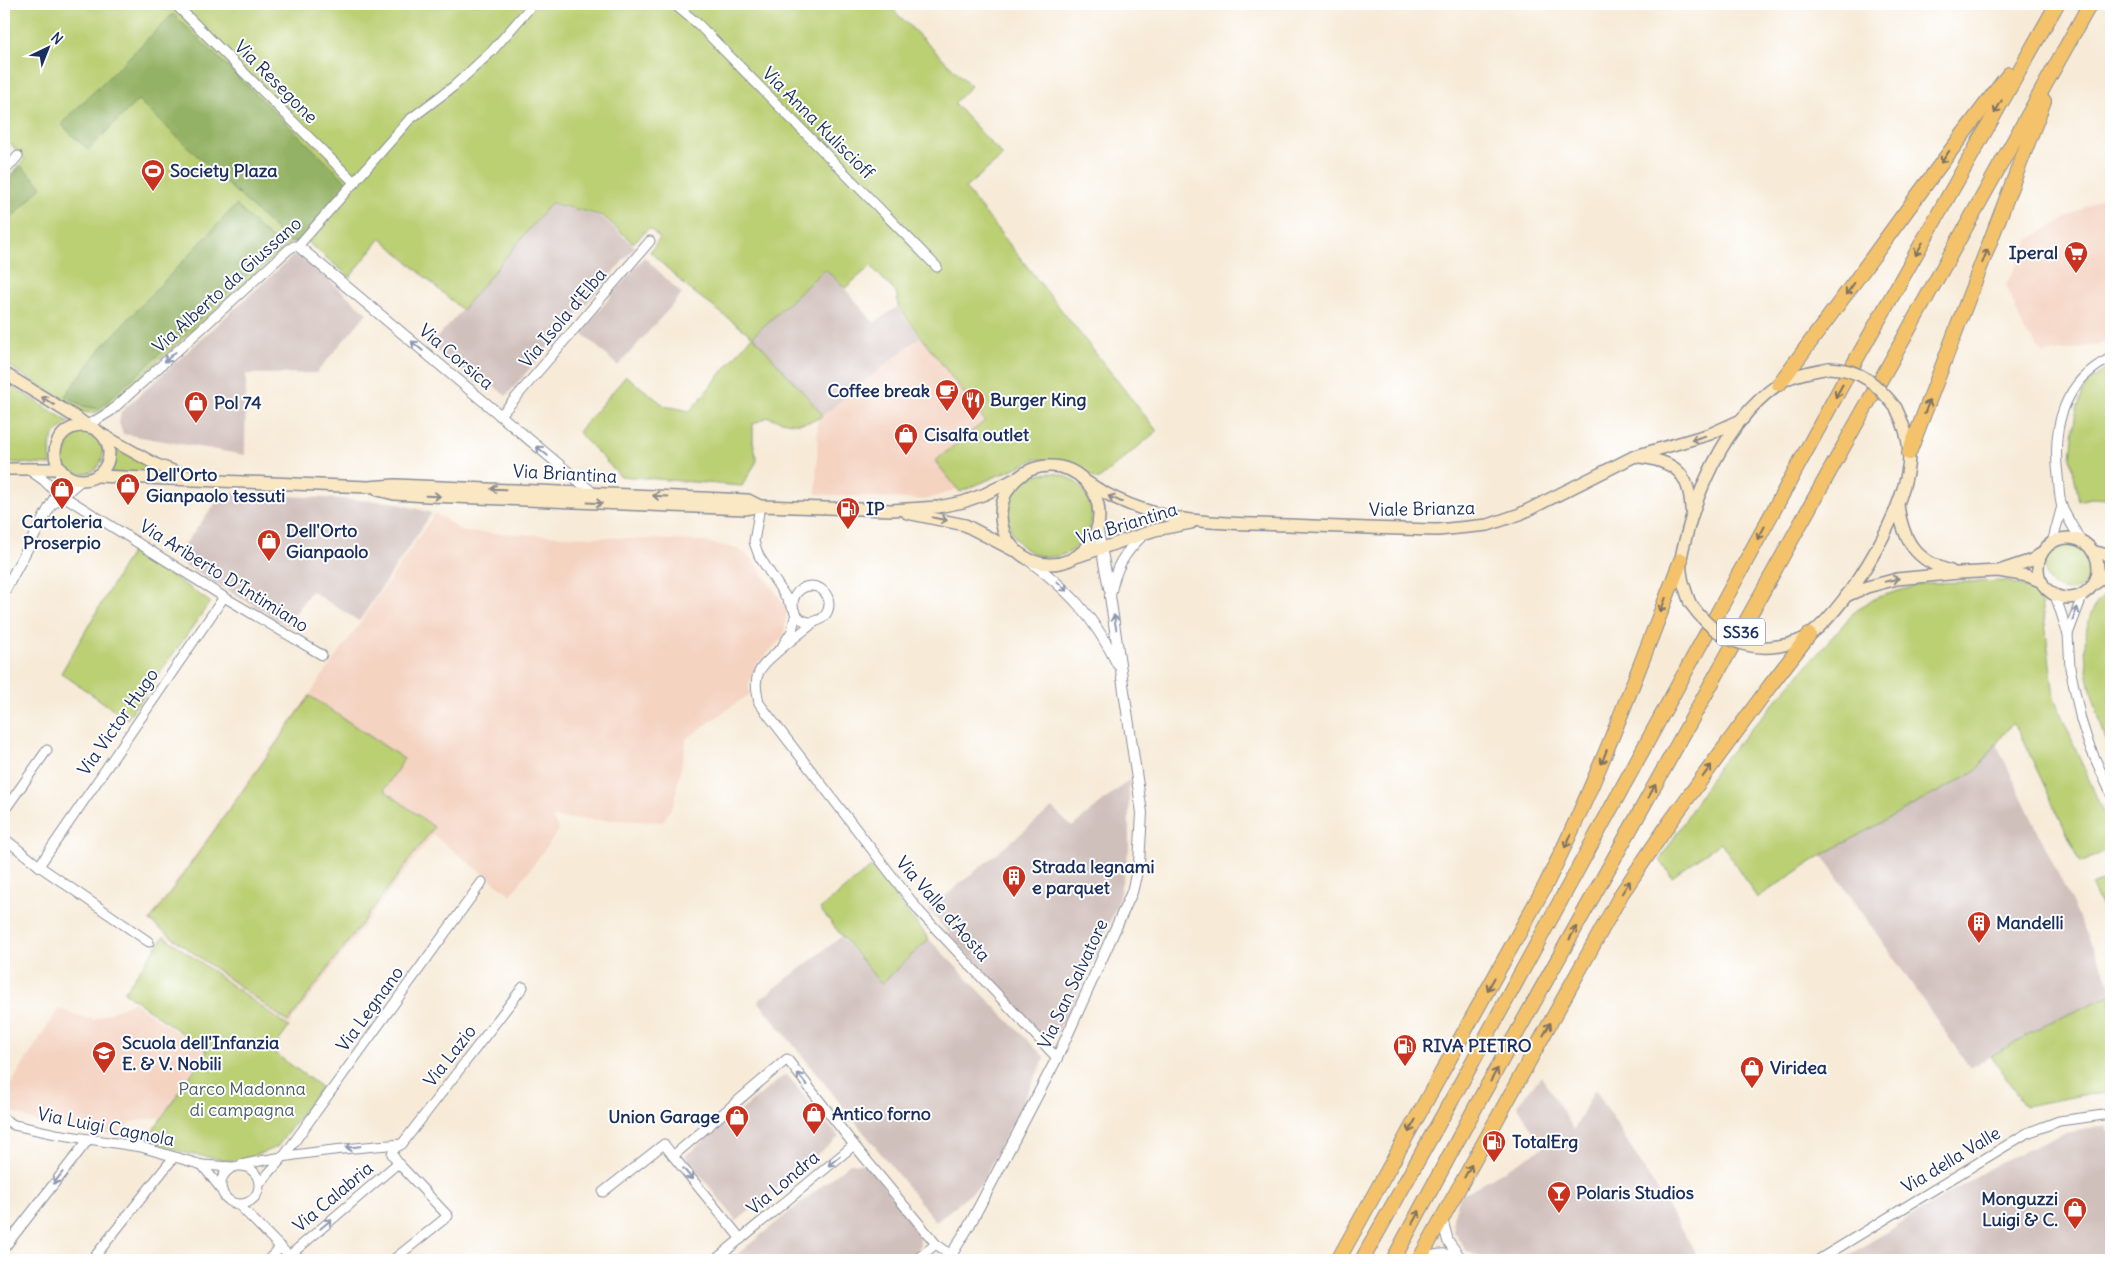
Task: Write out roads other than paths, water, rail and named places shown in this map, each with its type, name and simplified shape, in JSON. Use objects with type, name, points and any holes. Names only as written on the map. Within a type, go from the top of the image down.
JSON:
[{"type":"highway","name":"SS36","points":[[1362,1260],[1455,1094],[1848,374],[2056,4]]},
{"type":"highway","name":"SS36","points":[[1392,1260],[2090,4]]},
{"type":"highway","points":[[1780,384],[1958,139],[2039,36]]},
{"type":"highway","points":[[1909,453],[2062,54]]},
{"type":"highway","points":[[1338,1260],[1545,886],[1567,842],[1592,787],[1681,560]]},
{"type":"highway","points":[[1421,1260],[1622,893],[1670,822],[1809,635]]},
{"type":"main road","points":[[1829,368],[1844,368],[1872,382],[1896,408],[1903,422],[1909,453],[1898,503],[1877,550],[1846,596],[1809,635],[1779,646],[1758,648],[1732,641],[1709,625],[1690,603],[1682,579],[1681,560],[1699,492],[1713,463],[1743,419],[1760,400],[1780,384],[1787,379],[1829,368]]},
{"type":"main road","points":[[4,373],[84,426],[100,433],[108,445],[109,456],[106,465],[97,476],[77,483],[61,469],[55,454],[57,444],[65,432],[84,426]]},
{"type":"main road","name":"Viale Brianza","points":[[1195,522],[1438,530],[1488,525],[1520,514],[1635,456],[1710,434],[1743,419]]},
{"type":"main road","name":"Via Briantina","points":[[100,433],[157,465],[201,480]]},
{"type":"main road","points":[[1635,456],[1666,462],[1680,473],[1689,488],[1692,514]]},
{"type":"main road","points":[[1050,465],[1066,468],[1087,482],[1098,504],[1099,521],[1094,537],[1086,548],[1073,558],[1056,564],[1038,562],[1022,555],[1007,538],[1001,521],[1001,509],[1006,492],[1016,478],[1027,472],[1050,465]]},
{"type":"main road","points":[[4,469],[61,469]]},
{"type":"main road","name":"Via Briantina","points":[[97,476],[368,487],[395,485],[748,500],[760,506]]},
{"type":"main road","name":"Via Briantina","points":[[368,487],[394,494],[428,496],[745,509],[760,506],[892,510],[938,507],[963,502],[985,494],[1016,478]]},
{"type":"main road","name":"Via Briantina","points":[[1087,482],[1107,496],[1131,506],[1150,513],[1195,522]]},
{"type":"main road","points":[[1898,503],[1904,533],[1919,555],[1940,568],[1960,574]]},
{"type":"main road","name":"Via Briantina","points":[[892,510],[965,525],[1022,555]]},
{"type":"main road","name":"Via Briantina","points":[[1073,558],[1145,534],[1195,522]]},
{"type":"main road","points":[[1846,596],[1866,587],[1897,579],[1998,571],[2032,560],[2052,543],[2061,539],[2071,538],[2081,541],[2092,551],[2111,556]]},
{"type":"main road","points":[[2092,551],[2098,568],[2093,585]]},
{"type":"main road","points":[[2042,553],[2038,568],[2042,582]]},
{"type":"main road","points":[[1998,571],[2028,576],[2042,582],[2055,595],[2069,598],[2083,594],[2111,573]]},
{"type":"street","name":"Via Resegone","points":[[175,4],[355,183]]},
{"type":"street","name":"Via Alberto da Giussano","points":[[84,426],[111,410],[288,250],[298,246],[355,183],[408,120],[454,86],[492,51],[533,4]]},
{"type":"street","name":"Via Anna Kuliscioff","points":[[674,4],[698,24],[937,267]]},
{"type":"street","points":[[4,172],[18,156]]},
{"type":"street","name":"Via Isola d'Elba","points":[[500,416],[650,240]]},
{"type":"street","name":"Via Corsica","points":[[298,246],[593,493]]},
{"type":"street","points":[[2052,543],[2062,506],[2056,441],[2062,410],[2072,393],[2087,375],[2111,358]]},
{"type":"street","points":[[59,494],[61,469]]},
{"type":"street","points":[[30,470],[59,494]]},
{"type":"street","points":[[4,592],[59,494],[77,483]]},
{"type":"street","name":"Via Ariberto D'Intimiano","points":[[77,483],[75,498],[84,508]]},
{"type":"street","name":"Via Ariberto D'Intimiano","points":[[59,494],[224,597],[322,655]]},
{"type":"street","points":[[760,506],[754,542],[759,556],[794,611],[805,621],[817,620]]},
{"type":"street","points":[[2062,506],[2081,541]]},
{"type":"street","name":"Via San Salvatore","points":[[950,1258],[969,1226],[1057,1058],[1132,892],[1139,864],[1142,813],[1120,670],[1119,646],[1097,527]]},
{"type":"street","name":"Via San Salvatore","points":[[1110,596],[1114,576],[1120,563],[1127,552],[1145,534]]},
{"type":"street","name":"Via San Salvatore","points":[[1022,555],[1054,578],[1090,617],[1104,637],[1120,670]]},
{"type":"street","points":[[774,577],[785,584],[803,588],[814,586],[823,591],[828,601],[826,612],[781,649]]},
{"type":"street","points":[[781,649],[792,631],[795,596],[803,588]]},
{"type":"street","points":[[2068,634],[2083,594]]},
{"type":"street","points":[[2055,595],[2068,634],[2070,668],[2081,720],[2089,745],[2111,794]]},
{"type":"street","name":"Via Victor Hugo","points":[[39,866],[224,597]]},
{"type":"street","name":"Via Valle d'Aosta","points":[[781,649],[759,670],[756,685],[759,702],[920,912],[1057,1058]]},
{"type":"street","points":[[4,811],[47,750]]},
{"type":"street","points":[[4,838],[39,866],[149,942]]},
{"type":"street","name":"Via Legnano","points":[[260,1183],[284,1156],[482,882]]},
{"type":"street","name":"Via Lazio","points":[[402,1144],[523,987]]},
{"type":"street","points":[[673,1156],[787,1059],[854,1145],[936,1244],[950,1258]]},
{"type":"street","name":"Via della Valle","points":[[1818,1260],[2027,1133],[2059,1121],[2111,1114]]},
{"type":"street","name":"Via Luigi Cagnola","points":[[4,1119],[14,1125],[88,1140],[141,1147],[202,1165],[236,1166],[284,1156],[356,1147],[402,1144]]},
{"type":"street","points":[[4,1248],[88,1140]]},
{"type":"street","points":[[393,1260],[448,1216],[398,1163],[392,1154],[395,1148],[402,1144]]},
{"type":"street","points":[[603,1192],[664,1144],[741,1239]]},
{"type":"street","name":"Via Londra","points":[[715,1260],[854,1145]]},
{"type":"street","points":[[92,1260],[174,1157]]},
{"type":"street","name":"Via Calabria","points":[[291,1258],[398,1163]]},
{"type":"street","points":[[202,1165],[229,1200],[239,1204],[291,1258]]},
{"type":"street","points":[[222,1190],[223,1177],[236,1166],[254,1170],[260,1183],[256,1196],[248,1202],[239,1204]]},
{"type":"street","points":[[1442,1219],[1448,1241],[1463,1258]]},
{"type":"street","points":[[916,1260],[936,1244]]},
{"type":"street","points":[[268,1260],[281,1248]]},
{"type":"street","points":[[1421,1260],[1444,1253],[1463,1258]]},
{"type":"place","name":"Society Plaza","points":[[153,192]]},
{"type":"place","name":"Iperal","points":[[2076,274]]},
{"type":"place","name":"Coffee break","points":[[947,412]]},
{"type":"place","name":"Burger King","points":[[973,421]]},
{"type":"place","name":"Pol 74","points":[[196,424]]},
{"type":"place","name":"Cisalfa outlet","points":[[906,456]]},
{"type":"place","name":"Dell'Orto Gianpaolo tessuti","points":[[128,506]]},
{"type":"place","name":"Cartoleria Proserpio","points":[[62,510]]},
{"type":"place","name":"IP","points":[[848,530]]},
{"type":"place","name":"Dell'Orto Gianpaolo","points":[[269,562]]},
{"type":"place","name":"Strada legnami e parquet","points":[[1014,898]]},
{"type":"place","name":"Mandelli","points":[[1979,944]]},
{"type":"place","name":"RIVA PIETRO","points":[[1405,1067]]},
{"type":"place","name":"Scuola dell'Infanzia E. & V. Nobili","points":[[104,1074]]},
{"type":"place","name":"Viridea","points":[[1752,1089]]},
{"type":"place","name":"Antico forno","points":[[814,1135]]},
{"type":"place","name":"Union Garage","points":[[737,1138]]},
{"type":"place","name":"TotalErg","points":[[1494,1163]]},
{"type":"place","name":"Polaris Studios","points":[[1559,1214]]},
{"type":"place","name":"Monguzzi Luigi & C.","points":[[2075,1230]]},
{"type":"park label","name":"Parco Madonna di campagna","points":[[242,1099]]}]
